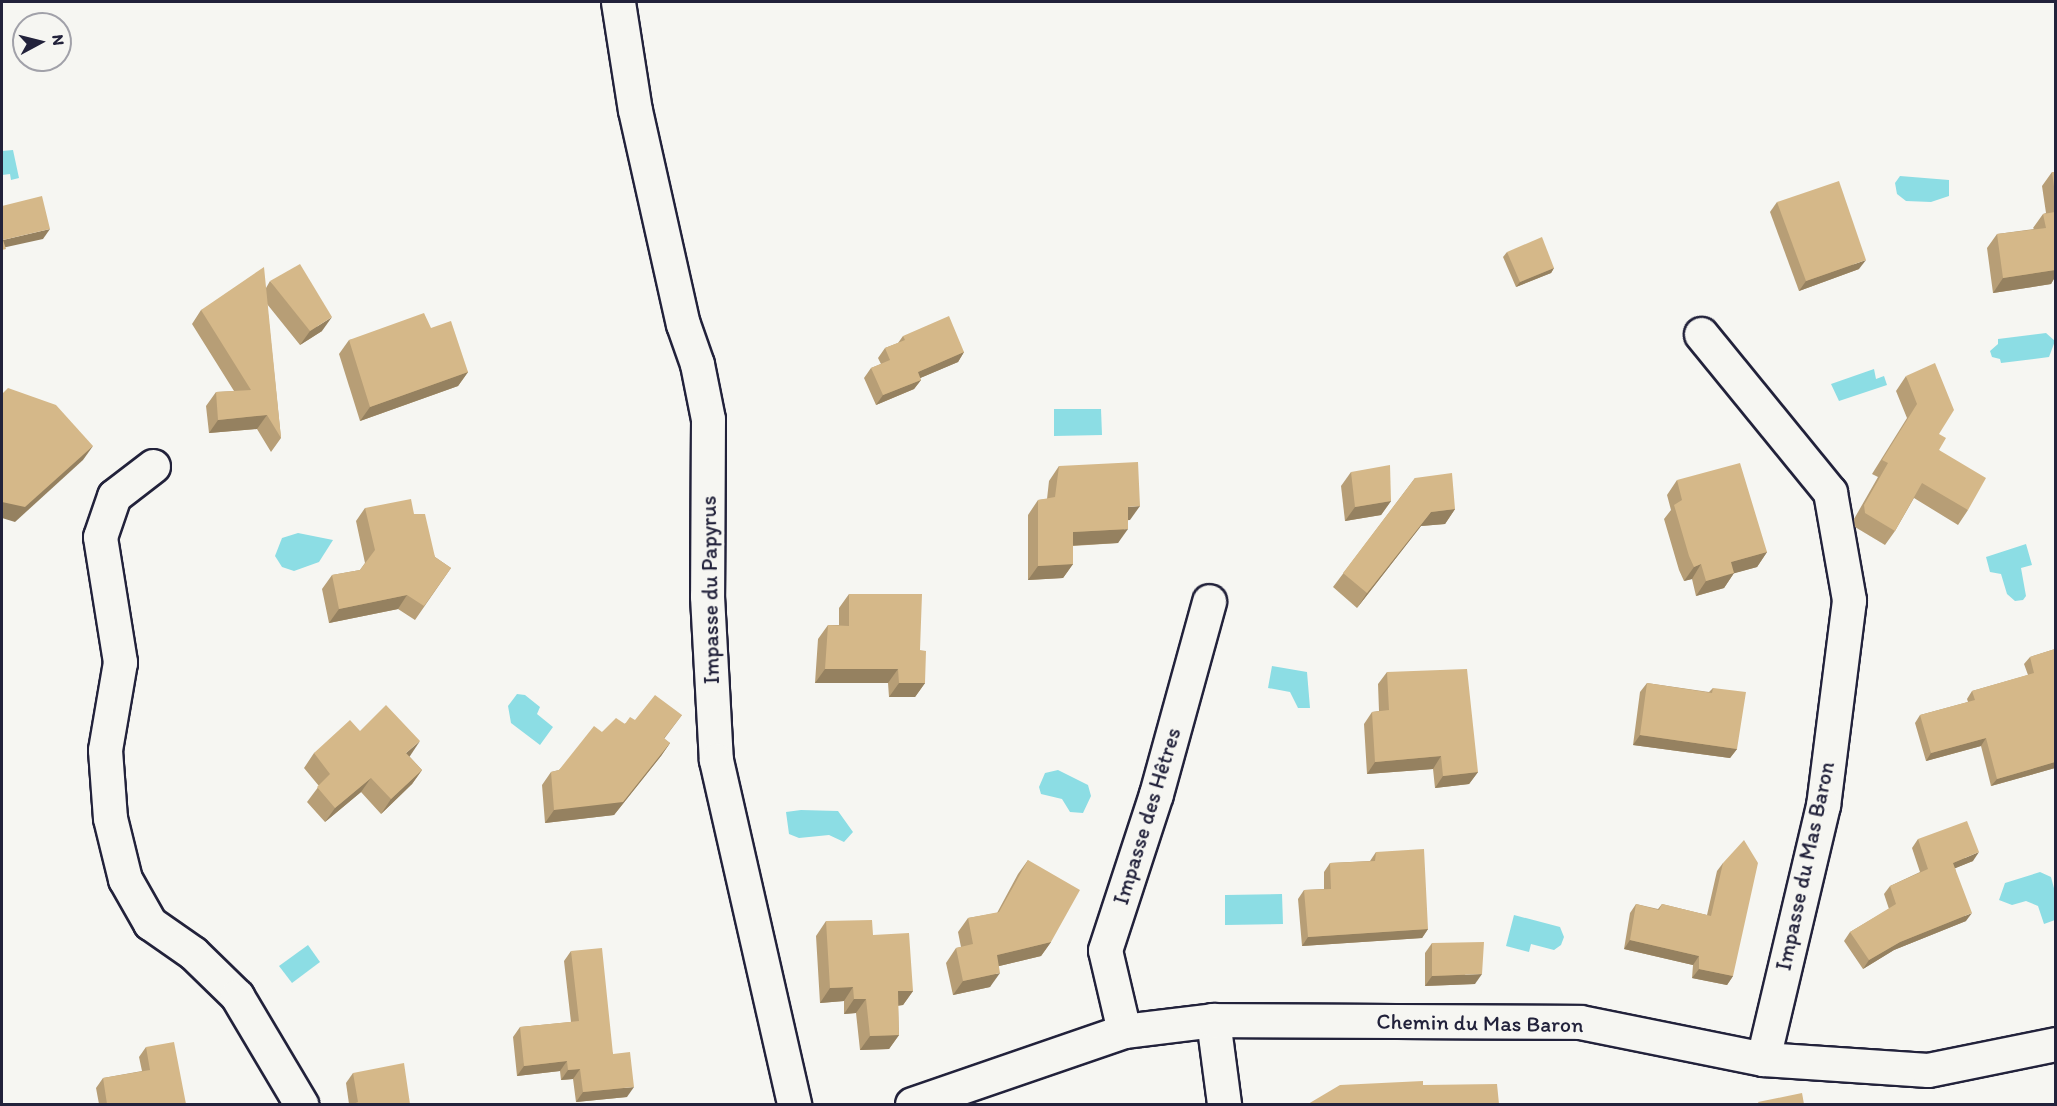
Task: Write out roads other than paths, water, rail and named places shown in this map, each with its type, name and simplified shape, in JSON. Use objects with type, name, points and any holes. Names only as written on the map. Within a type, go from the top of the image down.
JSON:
[{"type":"street","name":"Impasse du Papyrus","points":[[618,2],[628,75],[680,314],[708,418],[707,596],[716,760],[794,1104]]},
{"type":"street","name":"Impasse du Mas Baron","points":[[1701,334],[1830,492],[1849,600],[1823,806],[1762,1059]]},
{"type":"street","points":[[153,466],[114,496],[100,537],[120,662],[105,750],[110,818],[125,879],[150,923],[193,953],[237,996],[301,1104]]},
{"type":"street","name":"Impasse des Hêtres","points":[[1124,1031],[1106,950],[1156,794],[1209,601]]},
{"type":"street","points":[[1213,1020],[1224,1104]]},
{"type":"street","name":"Chemin du Mas Baron","points":[[912,1104],[1124,1031],[1213,1020],[1580,1022],[1762,1059],[1928,1070],[2055,1044]]},
{"type":"water","points":[[13,150],[19,178],[11,180],[10,174],[2,175],[2,151]]},
{"type":"water","points":[[1900,176],[1949,180],[1949,196],[1931,202],[1906,201],[1897,194],[1895,183]]},
{"type":"water","points":[[2046,333],[2055,341],[2049,357],[2001,363],[2000,359],[1992,357],[1990,351],[1998,344],[1998,339]]},
{"type":"water","points":[[1874,369],[1876,379],[1884,376],[1887,385],[1839,401],[1831,384]]},
{"type":"water","points":[[1054,409],[1101,409],[1102,435],[1054,436]]},
{"type":"water","points":[[298,533],[333,540],[319,562],[294,571],[282,567],[275,556],[282,538]]},
{"type":"water","points":[[2026,544],[2032,565],[2021,568],[2026,596],[2023,600],[2015,601],[2007,594],[2001,574],[1990,572],[1986,557]]},
{"type":"water","points":[[1272,666],[1307,672],[1310,708],[1298,708],[1290,692],[1268,688]]},
{"type":"water","points":[[517,694],[525,695],[540,707],[537,714],[553,727],[540,745],[511,723],[508,706]]},
{"type":"water","points":[[1058,770],[1088,785],[1091,796],[1083,813],[1070,812],[1062,799],[1041,794],[1039,787],[1045,773]]},
{"type":"water","points":[[838,811],[853,832],[844,842],[829,835],[799,838],[789,834],[786,812]]},
{"type":"water","points":[[2040,872],[2051,877],[2055,892],[2055,920],[2044,924],[2038,906],[2026,901],[2012,905],[1999,900],[2005,883]]},
{"type":"water","points":[[1282,894],[1283,924],[1225,925],[1225,895]]},
{"type":"water","points":[[1514,915],[1560,927],[1564,937],[1561,945],[1554,950],[1531,944],[1529,952],[1506,946]]},
{"type":"water","points":[[308,945],[320,962],[292,983],[279,966]]}]
